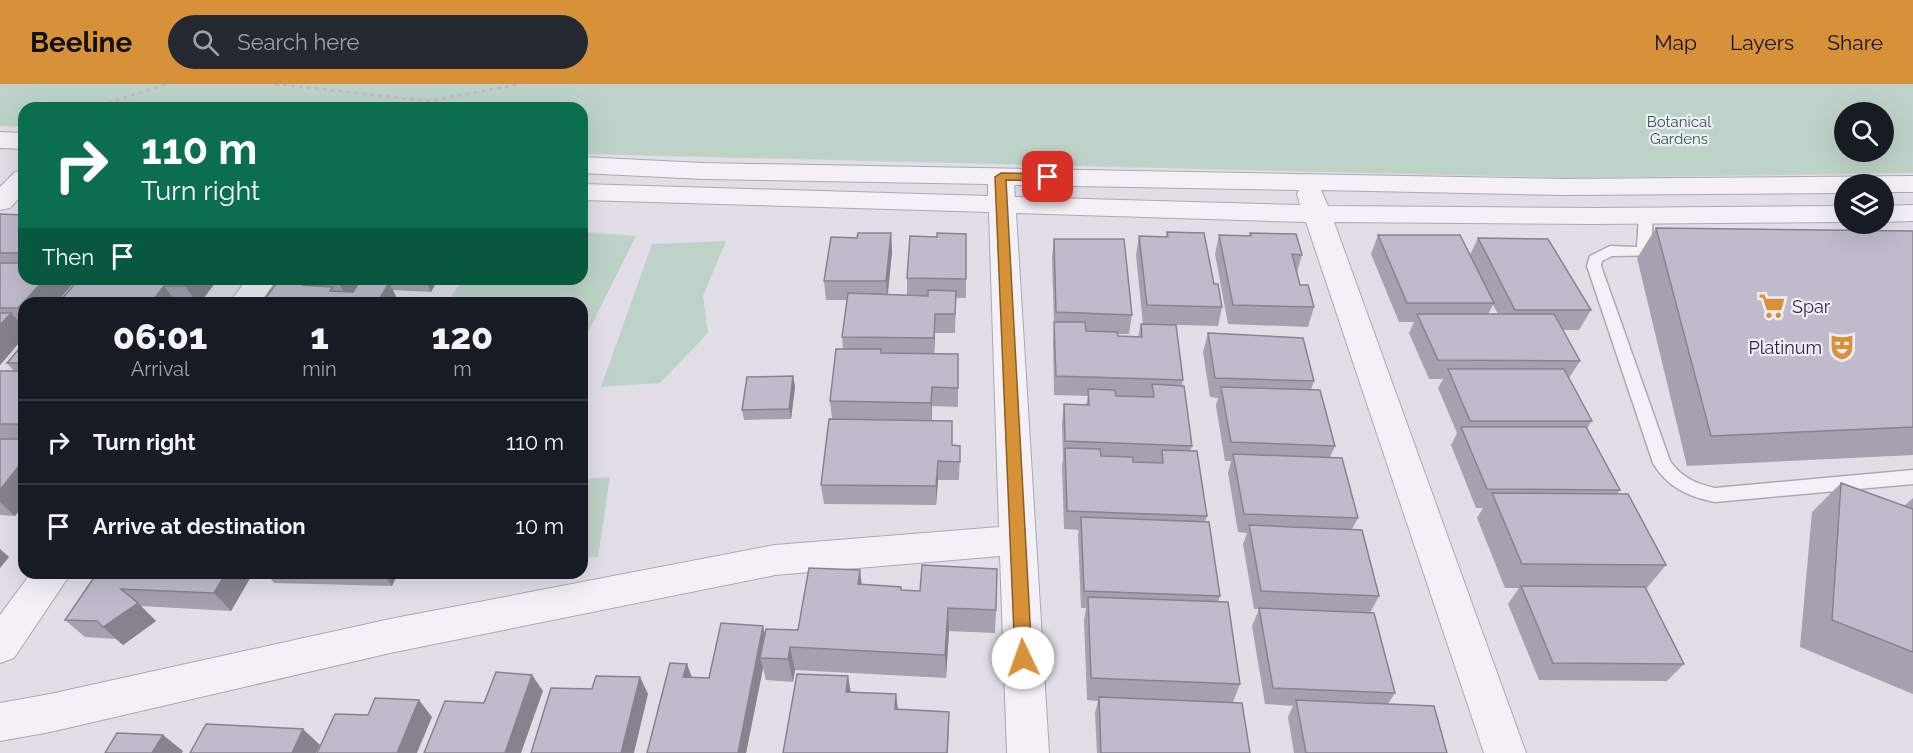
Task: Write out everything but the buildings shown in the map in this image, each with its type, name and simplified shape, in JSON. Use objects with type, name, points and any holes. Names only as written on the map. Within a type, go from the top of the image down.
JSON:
[{"type":"street","points":[[0,140],[18,141]]},
{"type":"street","points":[[588,165],[1001,191]]},
{"type":"street","points":[[0,171],[18,172]]},
{"type":"street","points":[[1311,198],[1581,188],[1913,183]]},
{"type":"street","points":[[0,202],[18,184]]},
{"type":"street","points":[[1001,191],[1028,753]]},
{"type":"street","points":[[588,192],[1001,191],[1311,198],[1647,216],[1834,214]]},
{"type":"street","points":[[1311,198],[1505,753]]},
{"type":"street","points":[[1894,214],[1913,213]]},
{"type":"street","points":[[0,722],[50,713],[390,636],[775,560],[1018,540]]},
{"type":"street","points":[[0,646],[48,579]]},
{"type":"lane","points":[[1644,252],[1647,216]]},
{"type":"lane","points":[[1679,252],[1610,251],[1595,259],[1594,266],[1662,464],[1670,476],[1699,492],[1715,495],[1913,477]]},
{"type":"path","points":[[111,102],[166,84]]},
{"type":"path","points":[[275,84],[428,101],[520,84]]},
{"type":"green space","name":"Botanical Gardens","points":[[0,84],[1913,84],[1913,173],[1573,178],[588,154],[588,102],[18,102],[18,127],[0,126]]},
{"type":"green space","points":[[588,232],[636,236],[588,332],[588,297],[451,297],[459,285],[588,285]]},
{"type":"green space","points":[[726,241],[703,296],[708,333],[660,383],[601,387],[652,244]]},
{"type":"green space","points":[[610,477],[598,557],[588,558],[588,479]]},
{"type":"place","name":"Spar","points":[[1772,306]]},
{"type":"place","name":"Platinum","points":[[1842,347]]},
{"type":"route","points":[[1023,658],[1001,177],[1048,177]]}]
